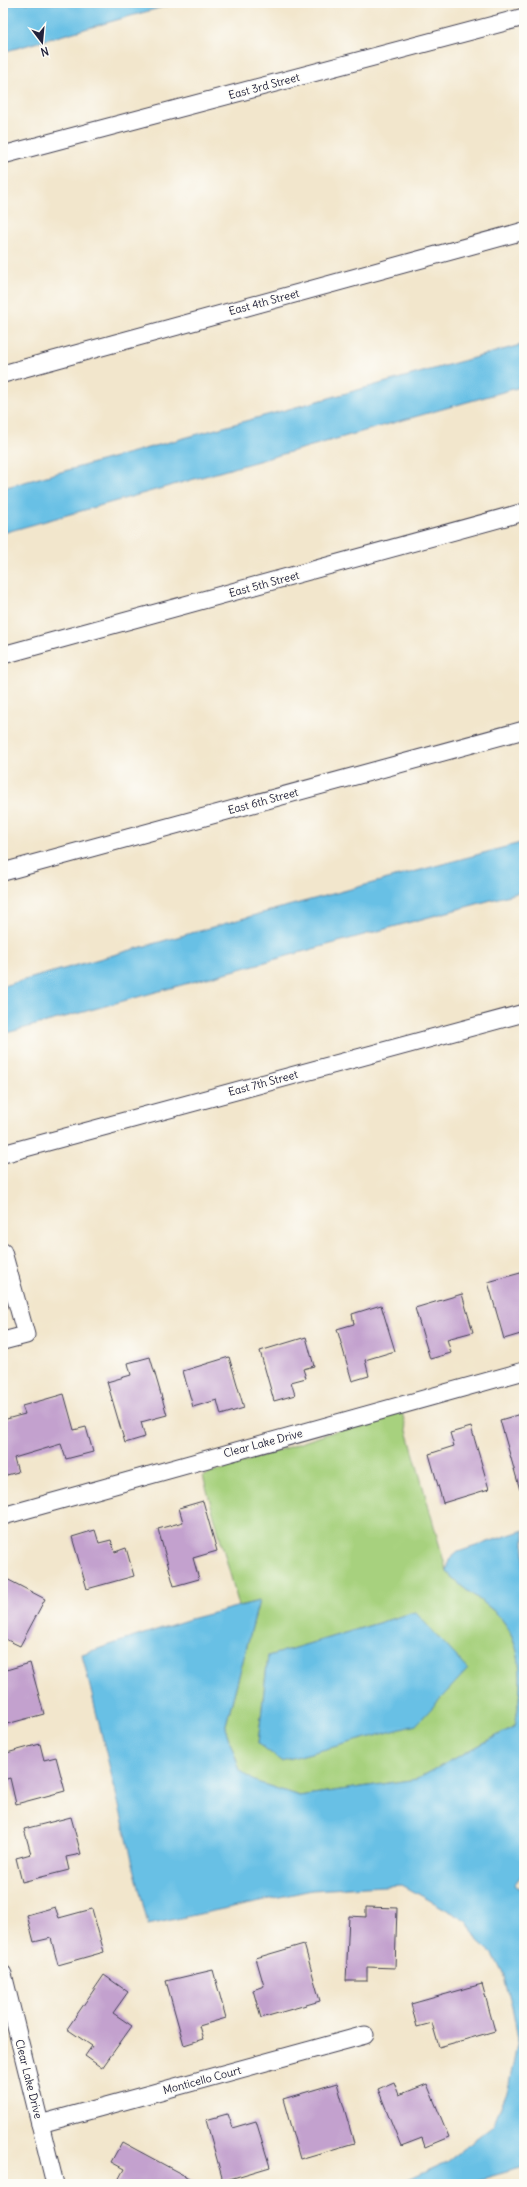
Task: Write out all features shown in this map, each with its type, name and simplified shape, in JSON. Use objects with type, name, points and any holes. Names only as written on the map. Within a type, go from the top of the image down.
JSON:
[{"type":"street","name":"East 3rd Street","points":[[3,155],[524,17]]},
{"type":"street","name":"East 4th Street","points":[[3,374],[524,231]]},
{"type":"street","name":"East 5th Street","points":[[3,655],[524,512]]},
{"type":"street","name":"East 6th Street","points":[[3,872],[524,730]]},
{"type":"street","name":"East 7th Street","points":[[3,1154],[524,1013]]},
{"type":"street","points":[[3,1252],[26,1335],[3,1341]]},
{"type":"street","name":"Clear Lake Drive","points":[[3,1516],[524,1371]]},
{"type":"street","name":"Clear Lake Drive","points":[[3,1974],[55,2184]]},
{"type":"street","name":"Monticello Court","points":[[40,2124],[364,2036]]},
{"type":"green space","points":[[401,1409],[447,1572],[462,1587],[501,1618],[510,1632],[516,1646],[519,1661],[520,1694],[515,1726],[417,1779],[299,1796],[254,1781],[240,1770],[225,1728],[259,1601],[239,1606],[203,1476]],"holes":[[[415,1612],[258,1743],[268,1656]]]},
{"type":"water","points":[[177,3],[3,52],[3,4]]},
{"type":"water","points":[[524,344],[524,386],[3,533],[3,488]]},
{"type":"water","points":[[524,842],[524,891],[3,1034],[3,986],[266,912]]},
{"type":"water","points":[[524,1530],[524,1872],[514,1885],[521,1890],[524,1900],[524,2167],[464,2184],[392,2184],[407,2180],[447,2162],[493,2126],[508,2089],[518,2039],[512,2007],[503,1974],[493,1954],[478,1941],[467,1921],[402,1885],[312,1890],[148,1925],[82,1654],[190,1619],[259,1601],[225,1728],[240,1770],[254,1781],[299,1796],[417,1779],[515,1726],[520,1694],[520,1677],[516,1646],[510,1632],[501,1618],[462,1587],[447,1572],[449,1560],[458,1552]]},
{"type":"water","points":[[415,1612],[468,1669],[416,1725],[281,1761],[258,1743],[268,1656]]},
{"type":"building","points":[[524,1272],[524,1333],[504,1339],[488,1282]]},
{"type":"building","points":[[462,1294],[473,1332],[447,1339],[451,1353],[430,1359],[415,1308]]},
{"type":"building","points":[[381,1305],[395,1351],[365,1360],[369,1376],[352,1381],[337,1329],[354,1324],[352,1314]]},
{"type":"building","points":[[306,1337],[314,1366],[303,1369],[306,1378],[291,1382],[295,1395],[274,1401],[260,1351]]},
{"type":"building","points":[[150,1357],[167,1415],[141,1422],[145,1437],[125,1443],[107,1382],[131,1375],[128,1363]]},
{"type":"building","points":[[229,1357],[244,1408],[221,1415],[217,1400],[193,1407],[183,1371]]},
{"type":"building","points":[[64,1394],[74,1430],[86,1427],[93,1452],[66,1459],[61,1444],[14,1458],[18,1472],[3,1476],[3,1420],[25,1414],[22,1406]]},
{"type":"building","points":[[524,1413],[524,1489],[520,1490],[500,1420]]},
{"type":"building","points":[[471,1427],[489,1489],[443,1503],[429,1454],[454,1446],[450,1433]]},
{"type":"building","points":[[203,1501],[217,1551],[193,1558],[199,1579],[174,1586],[158,1529],[183,1522],[179,1508]]},
{"type":"building","points":[[95,1530],[99,1543],[111,1540],[115,1552],[126,1548],[134,1576],[87,1589],[72,1537]]},
{"type":"building","points":[[3,1577],[45,1599],[20,1646],[3,1638]]},
{"type":"building","points":[[30,1663],[44,1714],[3,1725],[3,1671]]},
{"type":"building","points":[[40,1744],[44,1760],[56,1757],[65,1791],[16,1804],[10,1778],[3,1780],[3,1754]]},
{"type":"building","points":[[71,1817],[81,1854],[66,1857],[69,1870],[22,1882],[16,1858],[31,1854],[24,1829]]},
{"type":"building","points":[[55,1907],[59,1918],[92,1909],[104,1952],[58,1965],[51,1938],[34,1942],[27,1915]]},
{"type":"building","points":[[366,1907],[397,1908],[395,1968],[367,1967],[367,1981],[346,1981],[349,1916],[366,1917]]},
{"type":"building","points":[[304,1944],[320,2001],[261,2018],[253,1990],[264,1986],[256,1958]]},
{"type":"building","points":[[213,1970],[226,2018],[199,2026],[203,2039],[184,2045],[166,1981]]},
{"type":"building","points":[[104,1975],[128,1992],[113,2013],[132,2026],[102,2068],[85,2056],[92,2046],[67,2029]]},
{"type":"building","points":[[482,1984],[495,2031],[439,2047],[432,2023],[417,2027],[411,2004]]},
{"type":"building","points":[[394,2082],[399,2095],[427,2084],[449,2137],[425,2147],[422,2138],[401,2146],[378,2089]]},
{"type":"building","points":[[337,2083],[354,2143],[300,2159],[283,2099]]},
{"type":"building","points":[[227,2114],[232,2128],[256,2121],[270,2167],[223,2181],[206,2120]]},
{"type":"building","points":[[122,2142],[200,2184],[116,2184],[124,2169],[111,2162]]}]
